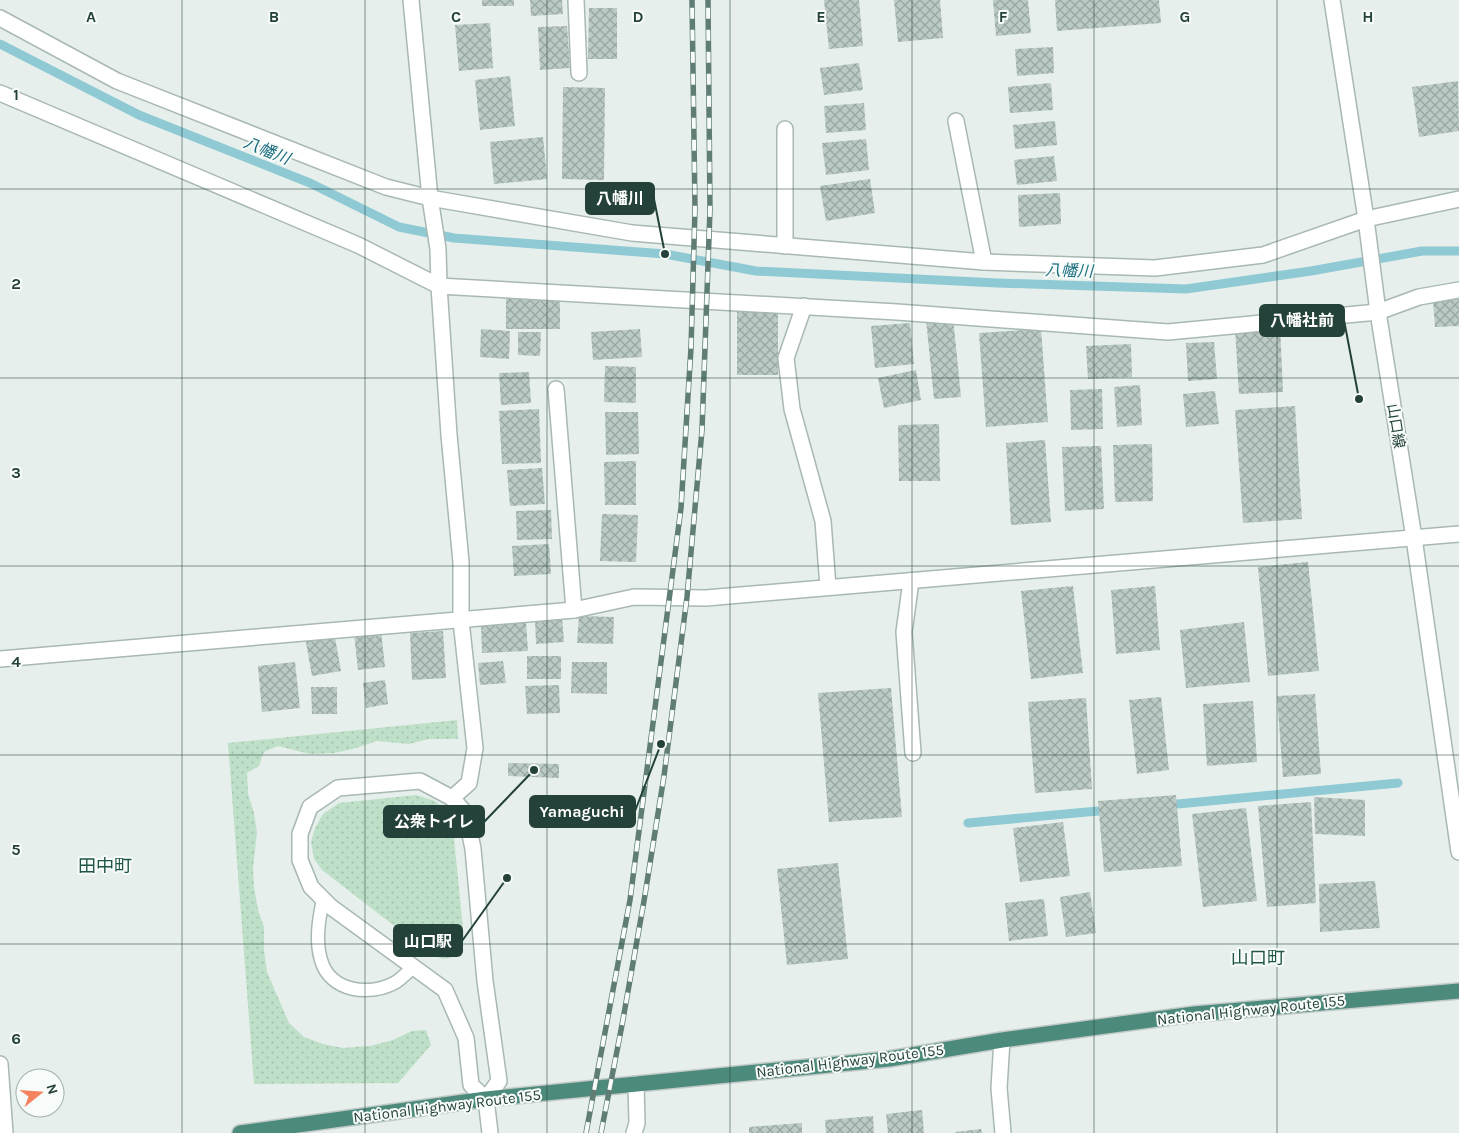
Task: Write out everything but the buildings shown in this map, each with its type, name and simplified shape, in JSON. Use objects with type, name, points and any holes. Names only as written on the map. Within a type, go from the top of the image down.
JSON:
[{"type":"highway","name":"National Highway Route 155","points":[[240,1133],[486,1099],[889,1059],[1002,1040],[1194,1014],[1459,991]]},
{"type":"street","points":[[411,0],[430,198],[438,249],[449,435],[461,562],[460,621],[476,748],[469,783],[452,798]]},
{"type":"street","points":[[576,0],[579,73]]},
{"type":"street","name":"山口線","points":[[1332,0],[1367,226],[1378,312],[1455,788],[1459,852]]},
{"type":"street","points":[[0,18],[117,81],[386,187],[430,198],[632,233],[984,262],[1155,268],[1263,255],[1459,199]]},
{"type":"street","points":[[0,93],[358,245],[439,286],[804,306],[1168,332],[1378,312],[1419,297],[1459,290]]},
{"type":"street","points":[[956,121],[984,262]]},
{"type":"street","points":[[785,129],[785,246]]},
{"type":"street","points":[[804,306],[786,358],[792,409],[823,521],[828,588]]},
{"type":"street","points":[[556,389],[574,610]]},
{"type":"street","points":[[0,659],[574,610],[634,596],[706,598],[1459,534]]},
{"type":"street","points":[[911,580],[904,632],[914,753]]},
{"type":"street","points":[[486,1099],[499,1081],[485,981],[473,848],[466,814],[452,798],[420,781],[338,788],[310,808],[300,834],[300,860],[311,887],[331,907],[445,990],[466,1038],[471,1085],[486,1099],[490,1133]]},
{"type":"street","points":[[1002,1040],[999,1088],[1003,1133]]},
{"type":"street","points":[[0,1064],[5,1133]]},
{"type":"street","points":[[634,1133],[636,1123],[636,1084]]},
{"type":"lane","points":[[323,899],[318,925],[318,943],[321,962],[333,980],[351,989],[373,990],[396,982],[413,967]]},
{"type":"green space","points":[[457,720],[458,739],[429,739],[409,744],[377,741],[334,753],[310,754],[278,746],[264,752],[259,766],[247,773],[248,794],[257,832],[253,868],[254,887],[258,910],[264,927],[264,950],[267,972],[289,1023],[304,1037],[323,1044],[343,1048],[370,1046],[393,1040],[412,1031],[426,1030],[431,1045],[398,1083],[254,1084],[228,743]]},
{"type":"green space","points":[[416,795],[435,801],[447,811],[454,838],[464,939],[453,957],[443,959],[432,955],[322,870],[314,859],[311,842],[315,828],[323,814],[339,803]]},
{"type":"waterway","name":"八幡川","points":[[0,44],[139,115],[310,183],[399,227],[454,238],[665,254],[756,271],[997,283],[1186,289],[1311,271],[1422,251],[1459,251]]},
{"type":"waterway","points":[[1167,805],[1398,783]]},
{"type":"waterway","points":[[968,823],[1109,810]]},
{"type":"railway","points":[[586,1133],[630,900],[681,508],[691,348],[695,209],[692,0]]},
{"type":"railway","points":[[601,1133],[644,901],[664,776],[687,597],[702,430],[710,210],[708,0]]},
{"type":"place","name":"八幡川","points":[[665,254]]},
{"type":"place","name":"八幡社前","points":[[1359,399]]},
{"type":"place","name":"Yamaguchi","points":[[661,744]]},
{"type":"place","name":"公衆トイレ","points":[[534,770]]},
{"type":"place","name":"山口駅","points":[[507,878]]},
{"type":"district","name":"田中町","points":[[105,866]]},
{"type":"district","name":"山口町","points":[[1258,958]]}]
